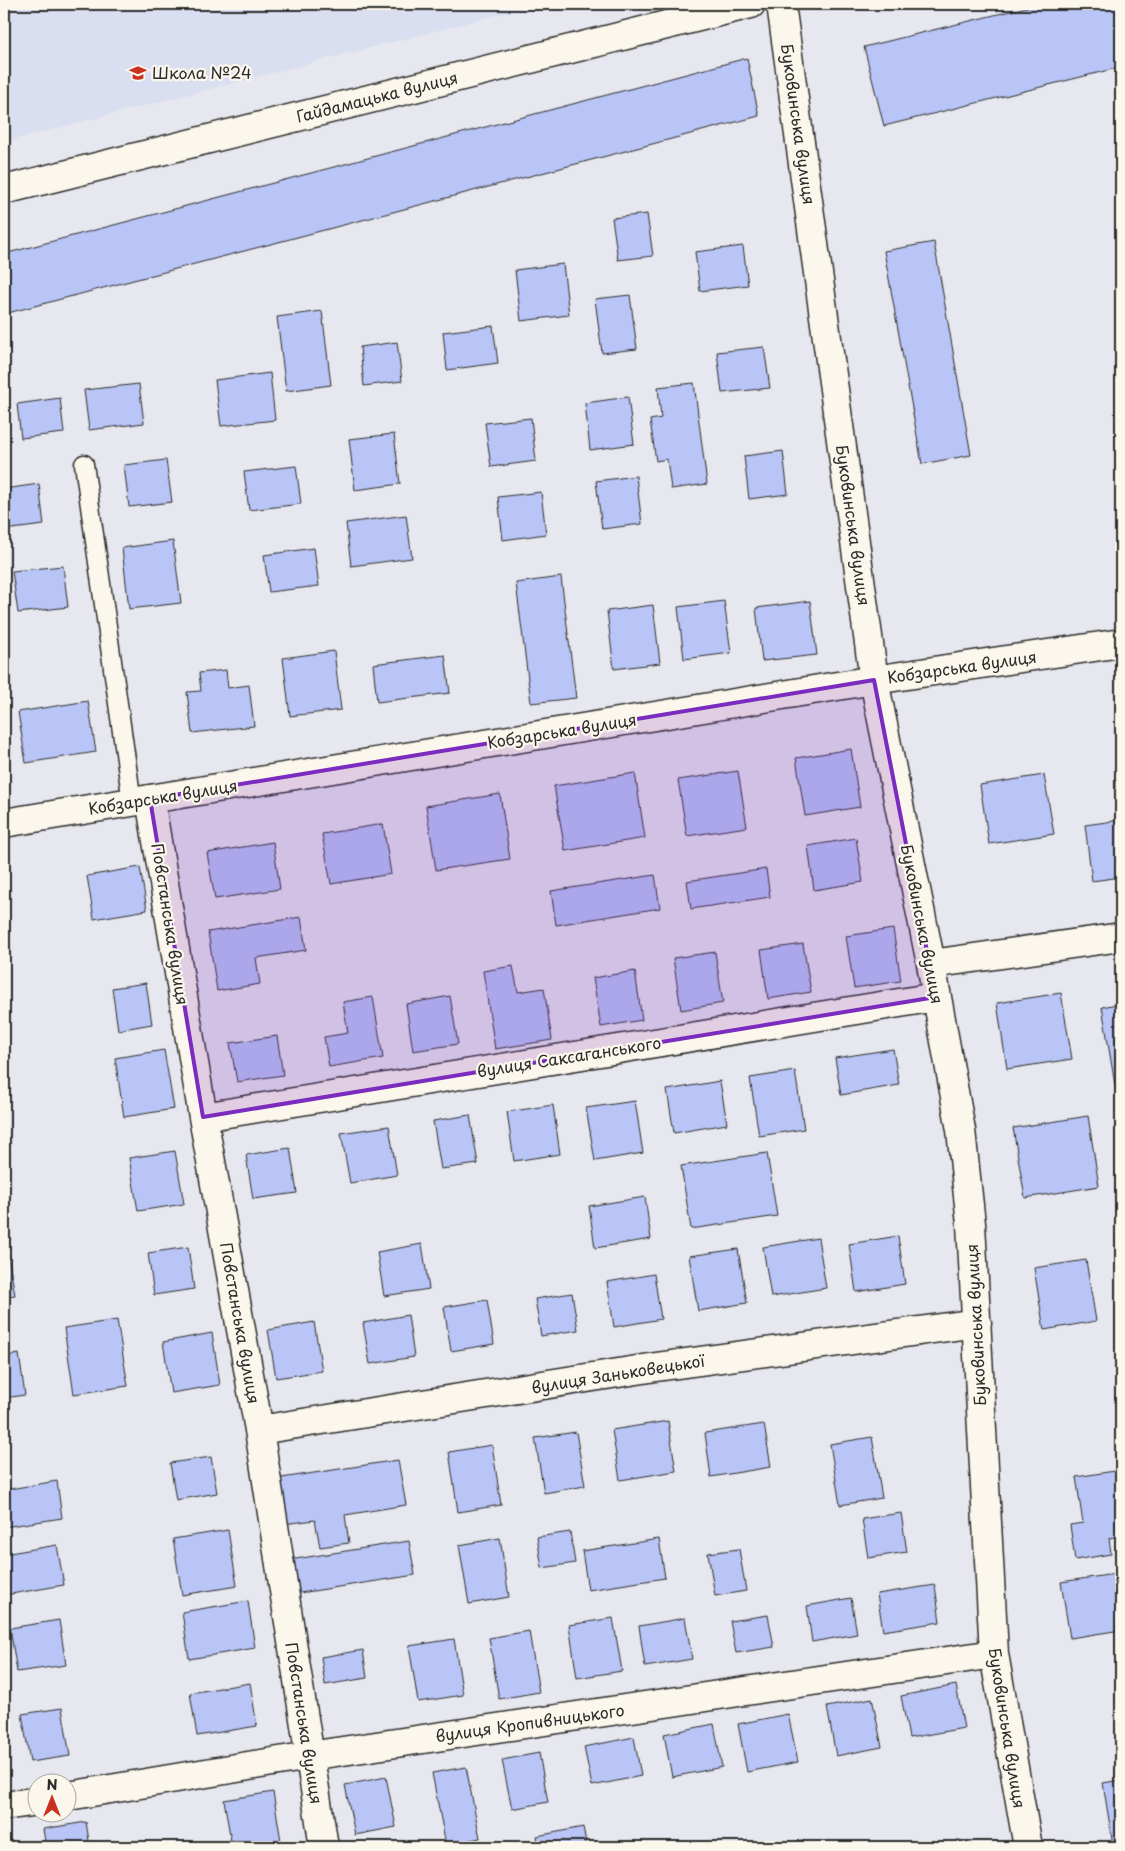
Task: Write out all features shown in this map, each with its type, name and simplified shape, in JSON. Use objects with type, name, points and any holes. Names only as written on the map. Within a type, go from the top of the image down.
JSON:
[{"type":"street","name":"Гайдамацька вулиця","points":[[4,190],[751,4]]},
{"type":"street","name":"Буковинська вулиця","points":[[781,4],[874,680],[931,964],[961,1130],[971,1224],[994,1654],[1028,1847]]},
{"type":"street","name":"Кобзарська вулиця","points":[[4,824],[874,680],[1121,643]]},
{"type":"street","name":"Повстанська вулиця","points":[[141,800],[203,1117],[259,1430],[324,1847]]},
{"type":"street","points":[[931,964],[1121,936]]},
{"type":"street","name":"вулиця Саксаганського","points":[[203,1117],[936,997]]},
{"type":"street","name":"вулиця Заньковецької","points":[[259,1430],[656,1367],[977,1323]]},
{"type":"street","name":"вулиця Кропивницького","points":[[78,1794],[309,1756],[994,1654]]},
{"type":"street","points":[[4,1806],[28,1802]]},
{"type":"lane","points":[[84,464],[141,800]]},
{"type":"highlighted area","points":[[874,680],[936,997],[203,1117],[150,799]]},
{"type":"shaded area","name":"Школа №24","points":[[4,4],[540,4],[4,142]]},
{"type":"building","points":[[1039,4],[1121,4],[1121,67],[884,126],[864,47]]},
{"type":"building","points":[[747,58],[759,116],[4,314],[4,254]]},
{"type":"building","points":[[647,214],[653,256],[618,260],[612,218]]},
{"type":"building","points":[[934,242],[971,455],[922,464],[884,251]]},
{"type":"building","points":[[743,246],[748,285],[700,291],[695,252]]},
{"type":"building","points":[[563,264],[569,315],[521,321],[515,270]]},
{"type":"building","points":[[630,295],[637,349],[602,353],[595,299]]},
{"type":"building","points":[[322,311],[331,385],[286,391],[277,317]]},
{"type":"building","points":[[493,326],[498,363],[447,370],[443,332]]},
{"type":"building","points":[[397,342],[402,381],[364,386],[360,347]]},
{"type":"building","points":[[764,347],[770,388],[722,393],[717,352]]},
{"type":"building","points":[[270,373],[275,420],[221,426],[215,380]]},
{"type":"building","points":[[694,383],[707,484],[671,489],[667,459],[656,461],[650,420],[661,418],[658,387]]},
{"type":"building","points":[[139,384],[144,423],[89,430],[84,390]]},
{"type":"building","points":[[628,397],[634,444],[590,450],[585,403]]},
{"type":"building","points":[[60,398],[64,433],[21,438],[17,404]]},
{"type":"building","points":[[531,418],[536,461],[491,467],[485,423]]},
{"type":"building","points":[[394,434],[400,484],[355,490],[349,439]]},
{"type":"building","points":[[783,451],[788,494],[749,499],[744,456]]},
{"type":"building","points":[[166,460],[172,502],[129,507],[124,465]]},
{"type":"building","points":[[296,466],[301,504],[249,510],[244,472]]},
{"type":"building","points":[[636,476],[642,524],[602,529],[596,481]]},
{"type":"building","points":[[39,484],[44,525],[4,530],[4,489]]},
{"type":"building","points":[[541,492],[546,534],[503,540],[498,497]]},
{"type":"building","points":[[406,515],[412,558],[351,566],[346,523]]},
{"type":"building","points":[[173,541],[181,603],[129,609],[122,548]]},
{"type":"building","points":[[314,548],[319,586],[269,592],[264,555]]},
{"type":"building","points":[[63,566],[68,607],[18,613],[12,571]]},
{"type":"building","points":[[561,577],[576,698],[531,703],[516,583]]},
{"type":"building","points":[[724,601],[731,653],[684,659],[678,607]]},
{"type":"building","points":[[810,601],[817,655],[762,661],[756,608]]},
{"type":"building","points":[[653,605],[660,663],[614,669],[607,611]]},
{"type":"building","points":[[334,651],[341,710],[290,716],[283,658]]},
{"type":"building","points":[[445,655],[450,693],[377,702],[373,664]]},
{"type":"building","points":[[226,670],[228,688],[249,685],[254,726],[192,733],[187,692],[201,691],[199,673]]},
{"type":"building","points":[[88,701],[96,752],[26,763],[18,712]]},
{"type":"building","points":[[851,749],[860,807],[805,816],[796,758]]},
{"type":"building","points":[[738,771],[747,827],[687,836],[678,780]]},
{"type":"building","points":[[635,773],[645,838],[565,851],[554,786]]},
{"type":"building","points":[[1044,775],[1054,834],[989,844],[980,785]]},
{"type":"building","points":[[500,794],[510,859],[436,870],[426,806]]},
{"type":"building","points":[[1121,820],[1121,877],[1092,881],[1085,825]]},
{"type":"building","points":[[383,824],[391,874],[331,884],[322,834]]},
{"type":"building","points":[[856,838],[863,882],[814,890],[808,846]]},
{"type":"building","points":[[273,842],[280,889],[215,899],[207,853]]},
{"type":"building","points":[[140,867],[147,910],[94,919],[87,876]]},
{"type":"building","points":[[766,869],[770,897],[691,909],[687,881]]},
{"type":"building","points":[[655,875],[660,908],[556,925],[551,891]]},
{"type":"building","points":[[301,917],[306,950],[256,958],[260,984],[217,991],[208,932]]},
{"type":"building","points":[[893,929],[901,981],[854,988],[846,936]]},
{"type":"building","points":[[803,944],[811,992],[768,999],[761,950]]},
{"type":"building","points":[[715,952],[723,1003],[681,1010],[673,958]]},
{"type":"building","points":[[513,966],[518,992],[544,988],[552,1040],[495,1049],[483,971]]},
{"type":"building","points":[[635,971],[642,1020],[601,1027],[593,978]]},
{"type":"building","points":[[146,983],[152,1024],[118,1030],[112,988]]},
{"type":"building","points":[[1121,986],[1121,1102],[1118,1103],[1102,1007],[1117,1004],[1114,987]]},
{"type":"building","points":[[1061,993],[1072,1059],[1007,1069],[997,1003]]},
{"type":"building","points":[[450,996],[458,1044],[413,1051],[406,1004]]},
{"type":"building","points":[[373,997],[383,1058],[329,1067],[324,1037],[348,1033],[343,1002]]},
{"type":"building","points":[[277,1036],[283,1075],[237,1082],[230,1043]]},
{"type":"building","points":[[893,1049],[899,1085],[841,1095],[835,1058]]},
{"type":"building","points":[[164,1050],[174,1109],[124,1117],[115,1058]]},
{"type":"building","points":[[795,1071],[804,1129],[759,1136],[750,1078]]},
{"type":"building","points":[[720,1081],[727,1124],[674,1133],[667,1090]]},
{"type":"building","points":[[635,1101],[643,1153],[595,1161],[586,1108]]},
{"type":"building","points":[[553,1105],[560,1154],[514,1161],[507,1112]]},
{"type":"building","points":[[470,1115],[478,1164],[441,1169],[433,1121]]},
{"type":"building","points":[[1088,1116],[1099,1186],[1025,1198],[1013,1128]]},
{"type":"building","points":[[389,1126],[397,1175],[350,1183],[341,1133]]},
{"type":"building","points":[[290,1148],[297,1193],[253,1199],[246,1155]]},
{"type":"building","points":[[175,1151],[184,1204],[138,1211],[129,1158]]},
{"type":"building","points":[[767,1153],[777,1216],[691,1229],[681,1166]]},
{"type":"building","points":[[645,1197],[651,1239],[595,1248],[589,1206]]},
{"type":"building","points":[[4,1232],[15,1295],[4,1297]]},
{"type":"building","points":[[898,1236],[905,1284],[856,1292],[849,1244]]},
{"type":"building","points":[[818,1238],[826,1288],[771,1297],[763,1247]]},
{"type":"building","points":[[422,1244],[429,1289],[384,1296],[377,1252]]},
{"type":"building","points":[[188,1247],[194,1289],[154,1295],[148,1253]]},
{"type":"building","points":[[738,1249],[747,1303],[698,1311],[689,1256]]},
{"type":"building","points":[[1086,1260],[1096,1321],[1044,1330],[1034,1268]]},
{"type":"building","points":[[654,1274],[661,1319],[614,1327],[607,1282]]},
{"type":"building","points":[[572,1293],[578,1330],[541,1336],[535,1299]]},
{"type":"building","points":[[487,1300],[494,1344],[451,1351],[444,1307]]},
{"type":"building","points":[[408,1315],[414,1357],[370,1364],[363,1323]]},
{"type":"building","points":[[117,1320],[128,1386],[74,1394],[64,1328]]},
{"type":"building","points":[[314,1322],[322,1371],[276,1378],[268,1330]]},
{"type":"building","points":[[212,1333],[220,1385],[171,1393],[163,1342]]},
{"type":"building","points":[[19,1354],[25,1395],[4,1398],[4,1357]]},
{"type":"building","points":[[668,1421],[676,1471],[620,1480],[612,1430]]},
{"type":"building","points":[[764,1424],[771,1467],[711,1477],[705,1433]]},
{"type":"building","points":[[576,1432],[585,1486],[544,1493],[535,1438]]},
{"type":"building","points":[[872,1437],[882,1498],[840,1505],[830,1444]]},
{"type":"building","points":[[492,1445],[501,1505],[458,1512],[449,1452]]},
{"type":"building","points":[[211,1457],[217,1493],[176,1500],[170,1463]]},
{"type":"building","points":[[398,1460],[406,1505],[345,1515],[349,1543],[320,1547],[315,1520],[283,1524],[275,1479]]},
{"type":"building","points":[[1121,1470],[1121,1536],[1109,1538],[1111,1554],[1075,1560],[1070,1525],[1083,1523],[1076,1477]]},
{"type":"building","points":[[57,1481],[62,1518],[4,1527],[4,1490]]},
{"type":"building","points":[[901,1513],[907,1552],[868,1558],[862,1519]]},
{"type":"building","points":[[228,1530],[237,1586],[182,1595],[173,1539]]},
{"type":"building","points":[[570,1532],[575,1563],[542,1568],[537,1537]]},
{"type":"building","points":[[500,1538],[509,1597],[469,1604],[459,1545]]},
{"type":"building","points":[[659,1539],[665,1578],[588,1590],[582,1551]]},
{"type":"building","points":[[409,1541],[415,1575],[294,1594],[289,1560]]},
{"type":"building","points":[[57,1545],[64,1585],[5,1595],[4,1554]]},
{"type":"building","points":[[739,1549],[746,1591],[715,1596],[708,1553]]},
{"type":"building","points":[[1115,1574],[1118,1593],[1121,1593],[1121,1630],[1070,1638],[1061,1582]]},
{"type":"building","points":[[935,1585],[940,1622],[883,1631],[877,1594]]},
{"type":"building","points":[[851,1598],[857,1634],[812,1642],[807,1606]]},
{"type":"building","points":[[248,1601],[255,1648],[189,1659],[182,1612]]},
{"type":"building","points":[[768,1615],[774,1647],[736,1653],[730,1621]]},
{"type":"building","points":[[613,1618],[622,1671],[577,1678],[569,1625]]},
{"type":"building","points":[[685,1618],[692,1659],[645,1667],[639,1626]]},
{"type":"building","points":[[59,1620],[66,1665],[17,1672],[10,1628]]},
{"type":"building","points":[[529,1631],[539,1692],[499,1699],[489,1638]]},
{"type":"building","points":[[454,1639],[463,1695],[418,1702],[409,1646]]},
{"type":"building","points":[[363,1650],[367,1678],[325,1685],[321,1657]]},
{"type":"building","points":[[250,1683],[257,1726],[197,1736],[190,1693]]},
{"type":"building","points":[[956,1685],[964,1728],[909,1738],[901,1696]]},
{"type":"building","points":[[872,1698],[882,1747],[836,1756],[827,1707]]},
{"type":"building","points":[[62,1708],[70,1756],[30,1762],[22,1714]]},
{"type":"building","points":[[788,1714],[798,1762],[747,1772],[738,1724]]},
{"type":"building","points":[[714,1724],[722,1767],[672,1777],[664,1734]]},
{"type":"building","points":[[634,1737],[641,1776],[592,1786],[584,1747]]},
{"type":"building","points":[[539,1753],[548,1802],[512,1809],[502,1760]]},
{"type":"building","points":[[466,1767],[480,1838],[446,1845],[432,1773]]},
{"type":"building","points":[[386,1777],[396,1827],[355,1835],[345,1785]]},
{"type":"building","points":[[1121,1780],[1121,1844],[1113,1845],[1103,1783]]},
{"type":"building","points":[[273,1792],[282,1847],[232,1847],[224,1800]]},
{"type":"building","points":[[86,1822],[90,1847],[46,1847],[43,1829]]},
{"type":"building","points":[[583,1827],[587,1847],[539,1847],[537,1836]]},
{"type":"place","name":"Школа №24","points":[[138,73]]}]
